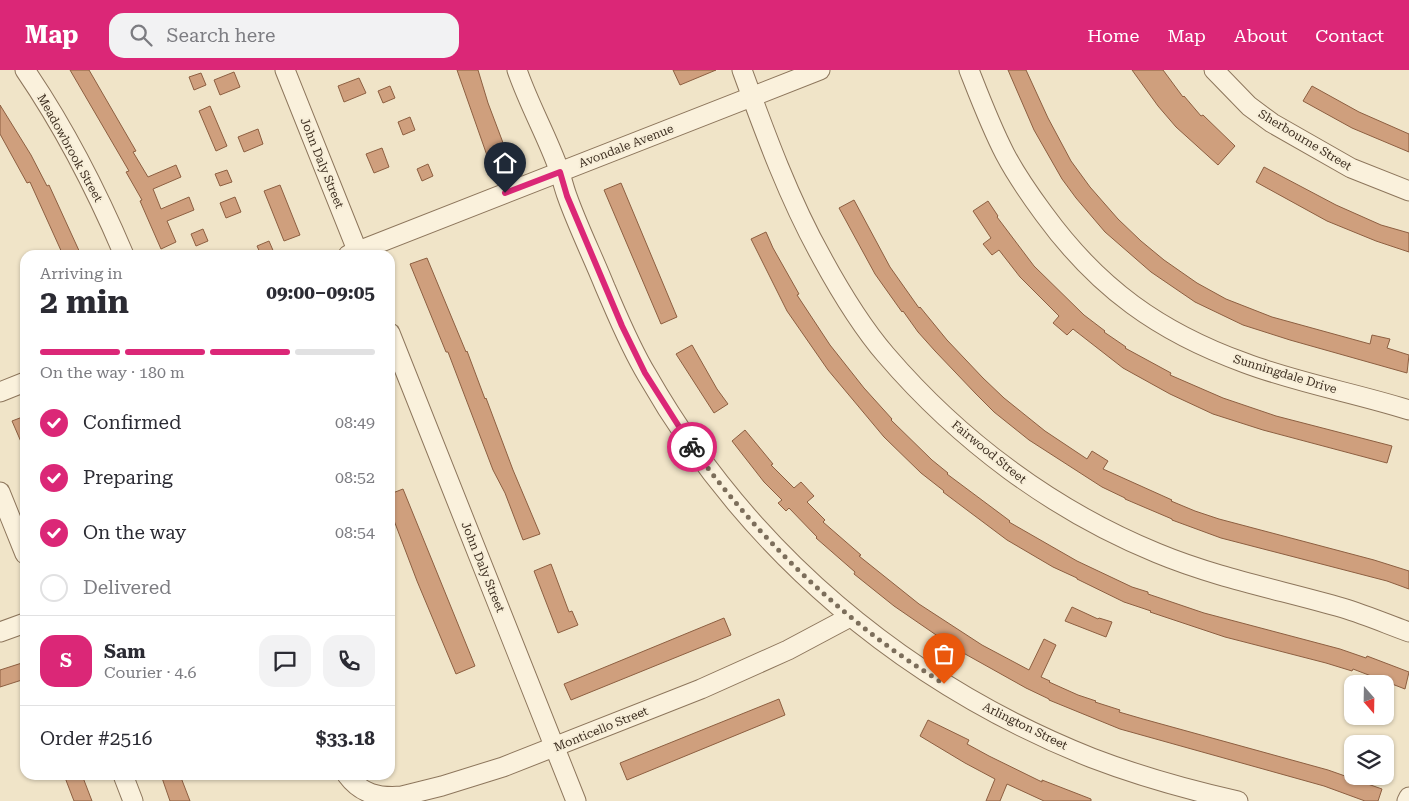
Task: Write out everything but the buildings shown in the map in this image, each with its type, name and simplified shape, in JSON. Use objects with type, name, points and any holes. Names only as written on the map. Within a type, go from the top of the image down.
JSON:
[{"type":"street","name":"Meadowbrook Street","points":[[25,70],[83,165],[122,250]]},
{"type":"street","name":"John Daly Street","points":[[285,70],[353,250]]},
{"type":"street","name":"Arlington Street","points":[[517,70],[560,172],[567,196],[622,326],[645,373],[672,418],[714,477],[753,523],[803,575],[850,617],[894,650],[944,684],[997,714],[1051,740],[1095,758],[1155,779],[1238,801]]},
{"type":"street","name":"Fairwood Street","points":[[742,70],[803,220],[821,257],[854,310],[885,354],[898,368],[955,425],[995,460],[1029,485],[1074,513],[1156,553],[1228,578],[1345,608],[1409,632]]},
{"type":"street","name":"Avondale Avenue","points":[[365,250],[820,70]]},
{"type":"street","name":"Sunningdale Drive","points":[[969,70],[990,124],[1026,189],[1076,255],[1106,285],[1134,307],[1159,324],[1212,350],[1244,363],[1276,374],[1409,410]]},
{"type":"street","name":"Sherbourne Street","points":[[1214,70],[1249,106],[1272,123],[1351,168],[1409,191]]},
{"type":"street","name":"John Daly Street","points":[[395,346],[576,801]]},
{"type":"street","points":[[0,392],[20,384]]},
{"type":"street","points":[[0,492],[20,542]]},
{"type":"street","name":"Monticello Street","points":[[352,780],[368,793],[390,797],[402,796],[477,776],[554,748],[739,673],[850,617]]},
{"type":"street","points":[[0,632],[20,625]]},
{"type":"street","points":[[125,780],[133,801]]},
{"type":"street","points":[[1407,801],[1409,797]]},
{"type":"way so far","points":[[692,447],[714,477],[753,523],[803,575],[850,617],[944,684]]},
{"type":"route","points":[[505,193],[560,172],[567,196],[622,326],[645,373],[692,447]]}]
